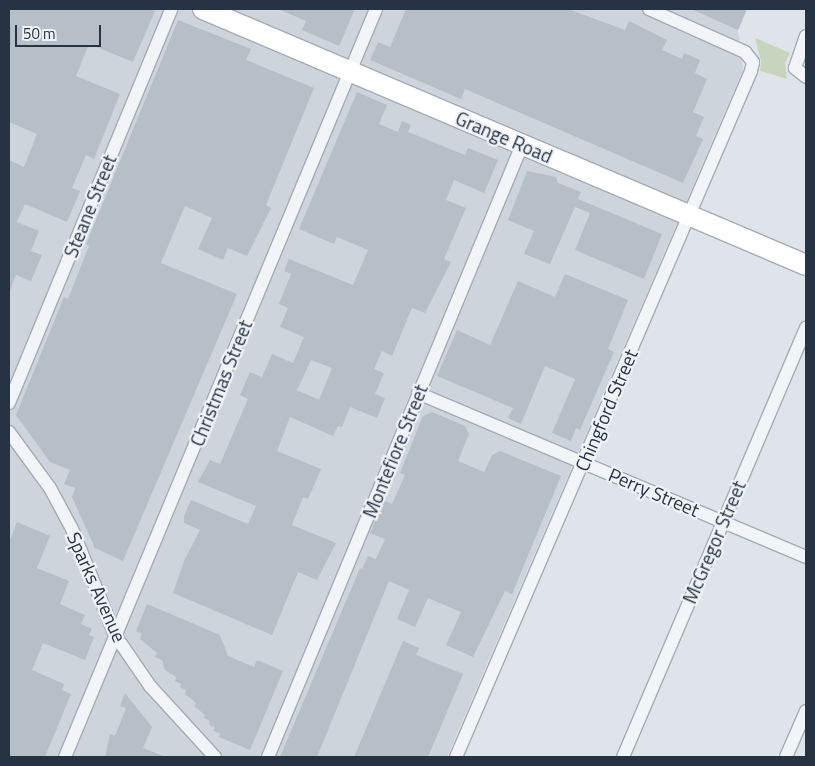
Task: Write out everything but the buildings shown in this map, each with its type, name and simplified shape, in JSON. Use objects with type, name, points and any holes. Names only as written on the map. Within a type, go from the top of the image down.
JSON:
[{"type":"main road","name":"Grange Road","points":[[203,9],[806,265]]},
{"type":"street","name":"Steane Street","points":[[9,403],[171,9]]},
{"type":"street","name":"Christmas Street","points":[[65,757],[376,9]]},
{"type":"street","name":"Chingford Street","points":[[456,757],[584,462],[753,62],[745,52],[649,9]]},
{"type":"street","points":[[806,36],[795,68],[806,77]]},
{"type":"street","name":"Montefiore Street","points":[[268,757],[522,145]]},
{"type":"street","name":"McGregor Street","points":[[623,757],[806,327]]},
{"type":"street","name":"Perry Street","points":[[418,393],[806,557]]},
{"type":"street","name":"Sparks Avenue","points":[[9,432],[50,488],[67,520],[116,635],[150,686],[215,757]]},
{"type":"street","points":[[786,757],[806,711]]},
{"type":"shaded area","points":[[9,9],[747,9],[738,30],[743,70],[447,757],[9,757]]},
{"type":"green space","points":[[755,38],[790,53],[785,63],[787,79],[760,71],[761,61]]}]
